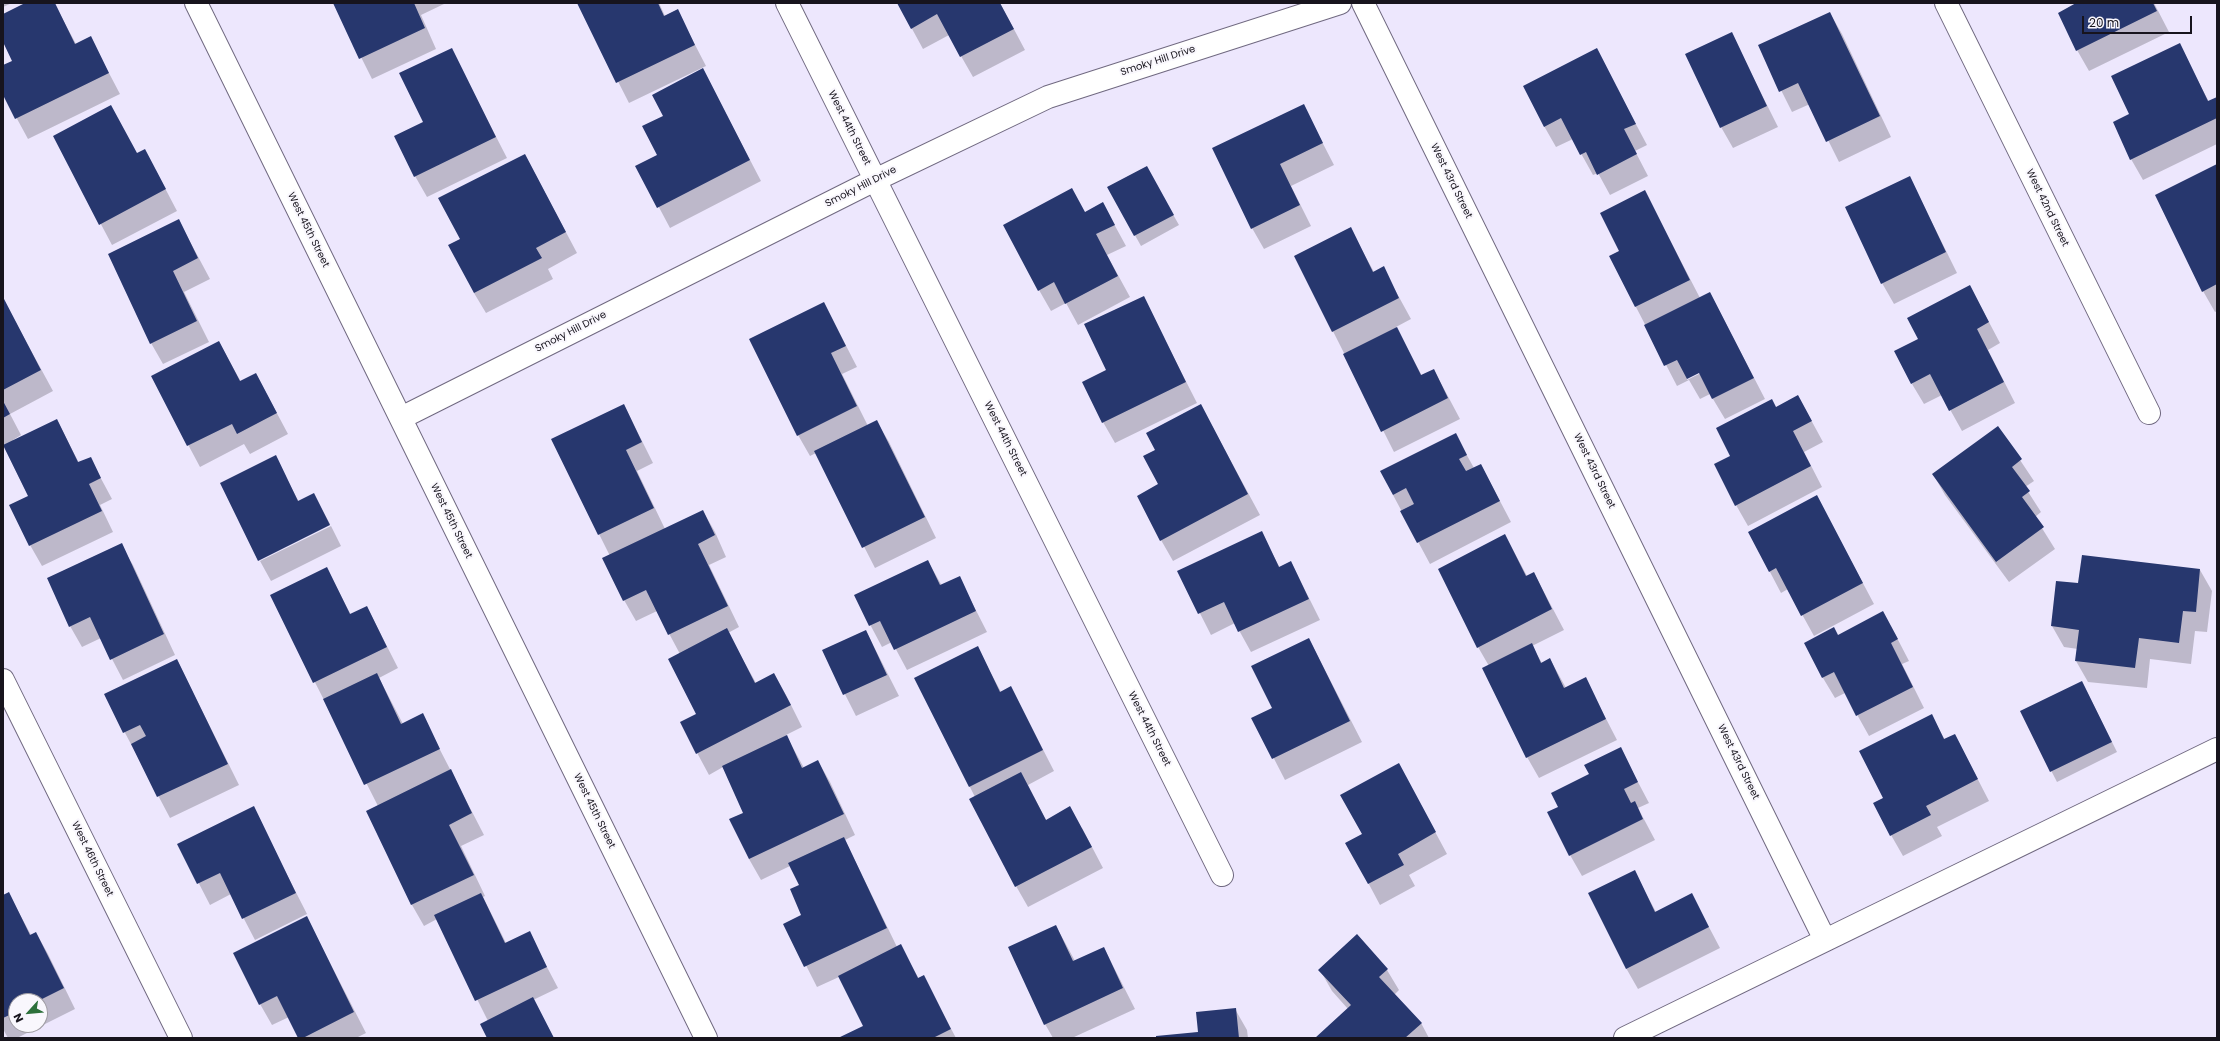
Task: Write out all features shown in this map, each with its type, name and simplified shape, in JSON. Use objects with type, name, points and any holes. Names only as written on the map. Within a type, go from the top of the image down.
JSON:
[{"type":"street","name":"West 45th Street","points":[[196,3],[706,1038]]},
{"type":"street","name":"West 44th Street","points":[[787,3],[1222,875]]},
{"type":"street","name":"Smoky Hill Drive","points":[[401,418],[875,180],[1048,97],[1340,3]]},
{"type":"street","name":"West 43rd Street","points":[[1363,3],[1825,940]]},
{"type":"street","name":"West 42nd Street","points":[[1946,3],[2149,413]]},
{"type":"street","name":"West 46th Street","points":[[3,680],[178,1037]]},
{"type":"street","points":[[1625,1038],[2217,749]]},
{"type":"building","points":[[25,3],[55,3],[75,44],[91,36],[109,73],[15,119],[3,95],[3,65],[12,61],[3,42],[3,14]]},
{"type":"building","points":[[333,3],[414,3],[425,28],[359,59]]},
{"type":"building","points":[[577,3],[658,3],[664,16],[678,9],[695,45],[616,83]]},
{"type":"building","points":[[897,3],[1000,3],[1014,29],[960,57],[937,14],[911,29]]},
{"type":"building","points":[[2076,3],[2153,3],[2157,11],[2076,51],[2058,13]]},
{"type":"building","points":[[1830,12],[1880,116],[1826,142],[1798,83],[1779,92],[1758,45]]},
{"type":"building","points":[[1732,32],[1767,106],[1720,128],[1685,54]]},
{"type":"building","points":[[2180,43],[2208,101],[2217,97],[2217,118],[2130,160],[2113,122],[2129,114],[2111,76]]},
{"type":"building","points":[[452,48],[496,137],[414,177],[394,136],[423,122],[399,73]]},
{"type":"building","points":[[1597,48],[1636,124],[1624,129],[1637,154],[1597,175],[1586,152],[1580,155],[1561,118],[1544,127],[1523,86]]},
{"type":"building","points":[[703,68],[750,160],[657,208],[635,166],[657,155],[642,126],[663,116],[652,95]]},
{"type":"building","points":[[1304,104],[1323,143],[1280,164],[1300,205],[1251,229],[1212,148]]},
{"type":"building","points":[[111,105],[137,153],[145,149],[166,189],[99,225],[53,136]]},
{"type":"building","points":[[525,154],[566,232],[536,248],[542,258],[474,293],[448,245],[460,239],[438,198]]},
{"type":"building","points":[[2217,164],[2217,284],[2202,292],[2155,195]]},
{"type":"building","points":[[1147,166],[1174,215],[1134,236],[1107,187]]},
{"type":"building","points":[[1910,176],[1946,252],[1881,284],[1845,207]]},
{"type":"building","points":[[1072,188],[1085,212],[1103,202],[1115,225],[1096,234],[1118,276],[1065,304],[1054,282],[1038,291],[1003,225]]},
{"type":"building","points":[[1645,190],[1690,280],[1635,307],[1609,256],[1619,251],[1600,213]]},
{"type":"building","points":[[179,219],[198,258],[173,271],[197,321],[150,344],[108,254]]},
{"type":"building","points":[[1351,227],[1373,272],[1384,266],[1399,298],[1332,332],[1294,256]]},
{"type":"building","points":[[1970,285],[1989,322],[1977,329],[2004,382],[1949,411],[1930,374],[1911,384],[1894,351],[1918,339],[1907,318]]},
{"type":"building","points":[[1710,292],[1754,378],[1712,399],[1699,373],[1687,379],[1677,360],[1664,366],[1644,325]]},
{"type":"building","points":[[1144,296],[1186,382],[1102,423],[1082,382],[1106,370],[1084,324]]},
{"type":"building","points":[[3,297],[41,370],[3,390]]},
{"type":"building","points":[[824,302],[846,346],[831,353],[857,406],[797,436],[749,339]]},
{"type":"building","points":[[1397,327],[1421,375],[1434,369],[1448,398],[1381,432],[1343,354]]},
{"type":"building","points":[[219,341],[240,381],[256,373],[277,413],[237,434],[232,424],[187,446],[151,376]]},
{"type":"building","points":[[1798,395],[1812,421],[1793,431],[1811,466],[1735,506],[1714,464],[1730,456],[1716,428],[1772,399],[1776,407]]},
{"type":"building","points":[[3,401],[10,414],[3,418]]},
{"type":"building","points":[[624,404],[642,442],[626,450],[654,508],[598,535],[551,439]]},
{"type":"building","points":[[1201,404],[1248,494],[1160,541],[1137,496],[1158,484],[1143,456],[1155,450],[1146,433]]},
{"type":"building","points":[[57,419],[78,462],[91,457],[101,478],[89,484],[102,511],[29,546],[9,505],[28,496],[3,445]]},
{"type":"building","points":[[877,420],[925,517],[862,548],[814,451]]},
{"type":"building","points":[[1998,426],[2022,459],[2012,467],[2030,491],[2022,497],[2044,527],[1996,562],[1932,474]]},
{"type":"building","points":[[1456,433],[1467,455],[1459,459],[1466,471],[1481,464],[1500,501],[1417,543],[1400,511],[1414,504],[1406,488],[1393,495],[1380,471]]},
{"type":"building","points":[[276,455],[298,501],[314,493],[330,525],[258,561],[220,483]]},
{"type":"building","points":[[1817,495],[1863,583],[1801,616],[1776,568],[1769,572],[1748,532]]},
{"type":"building","points":[[703,510],[715,535],[698,544],[728,606],[668,635],[646,590],[623,601],[602,558]]},
{"type":"building","points":[[1262,531],[1279,567],[1291,561],[1309,599],[1238,632],[1224,602],[1198,614],[1177,571]]},
{"type":"building","points":[[1505,534],[1526,576],[1534,572],[1552,609],[1477,648],[1438,569]]},
{"type":"building","points":[[122,543],[164,634],[110,660],[90,617],[69,627],[47,578]]},
{"type":"building","points":[[2082,555],[2200,569],[2196,612],[2183,611],[2179,643],[2139,638],[2135,668],[2075,661],[2079,630],[2051,626],[2056,581],[2078,583]]},
{"type":"building","points":[[928,560],[940,585],[960,576],[976,611],[894,650],[880,621],[869,626],[854,595]]},
{"type":"building","points":[[327,567],[350,614],[367,606],[387,647],[313,683],[270,595]]},
{"type":"building","points":[[1883,611],[1898,639],[1891,643],[1913,687],[1856,716],[1834,672],[1822,678],[1804,643],[1834,627],[1838,635]]},
{"type":"building","points":[[727,628],[755,683],[774,673],[791,705],[696,754],[680,722],[696,714],[668,659]]},
{"type":"building","points":[[866,630],[887,675],[843,695],[822,650]]},
{"type":"building","points":[[1309,638],[1350,721],[1272,759],[1251,718],[1272,708],[1251,666]]},
{"type":"building","points":[[1532,643],[1541,663],[1550,658],[1564,688],[1586,677],[1606,719],[1526,758],[1482,668]]},
{"type":"building","points":[[978,646],[1000,692],[1011,686],[1043,750],[969,787],[914,678]]},
{"type":"building","points":[[177,659],[228,764],[157,797],[131,744],[146,736],[140,725],[123,733],[104,694]]},
{"type":"building","points":[[377,673],[401,724],[423,713],[440,749],[364,785],[323,699]]},
{"type":"building","points":[[2082,681],[2112,742],[2050,772],[2020,711]]},
{"type":"building","points":[[1932,714],[1944,739],[1955,734],[1978,779],[1926,806],[1931,815],[1890,836],[1873,803],[1883,798],[1859,751]]},
{"type":"building","points":[[787,735],[802,768],[818,760],[844,814],[749,859],[729,819],[743,813],[722,766]]},
{"type":"building","points":[[1621,747],[1638,782],[1624,789],[1631,803],[1635,801],[1643,819],[1569,856],[1547,812],[1558,807],[1551,793],[1589,774],[1584,765]]},
{"type":"building","points":[[1399,763],[1436,832],[1398,854],[1404,865],[1368,884],[1345,843],[1362,834],[1340,795]]},
{"type":"building","points":[[451,769],[472,813],[449,825],[474,875],[411,905],[366,811]]},
{"type":"building","points":[[1021,772],[1046,820],[1070,806],[1092,847],[1015,887],[969,799]]},
{"type":"building","points":[[254,806],[296,893],[242,919],[220,873],[197,884],[177,844]]},
{"type":"building","points":[[844,837],[887,928],[804,967],[783,924],[801,915],[790,889],[799,885],[788,863]]},
{"type":"building","points":[[1635,870],[1655,912],[1692,893],[1709,927],[1626,969],[1588,893]]},
{"type":"building","points":[[9,892],[30,935],[36,932],[64,988],[48,996],[48,993],[8,993],[8,1016],[3,1018],[3,895]]},
{"type":"building","points":[[481,893],[505,943],[530,931],[547,967],[475,1001],[434,915]]},
{"type":"building","points":[[307,916],[354,1012],[303,1038],[298,1038],[277,996],[259,1005],[233,953]]},
{"type":"building","points":[[1056,925],[1073,961],[1104,947],[1123,988],[1044,1025],[1008,947]]},
{"type":"building","points":[[1357,934],[1388,969],[1379,977],[1422,1023],[1405,1038],[1315,1038],[1351,1005],[1318,970]]},
{"type":"building","points":[[901,944],[918,978],[924,975],[951,1029],[933,1038],[838,1038],[863,1026],[838,976]]},
{"type":"building","points":[[533,997],[554,1038],[487,1038],[480,1024]]},
{"type":"building","points":[[1236,1008],[1239,1038],[1156,1038],[1156,1036],[1198,1032],[1196,1012]]}]
